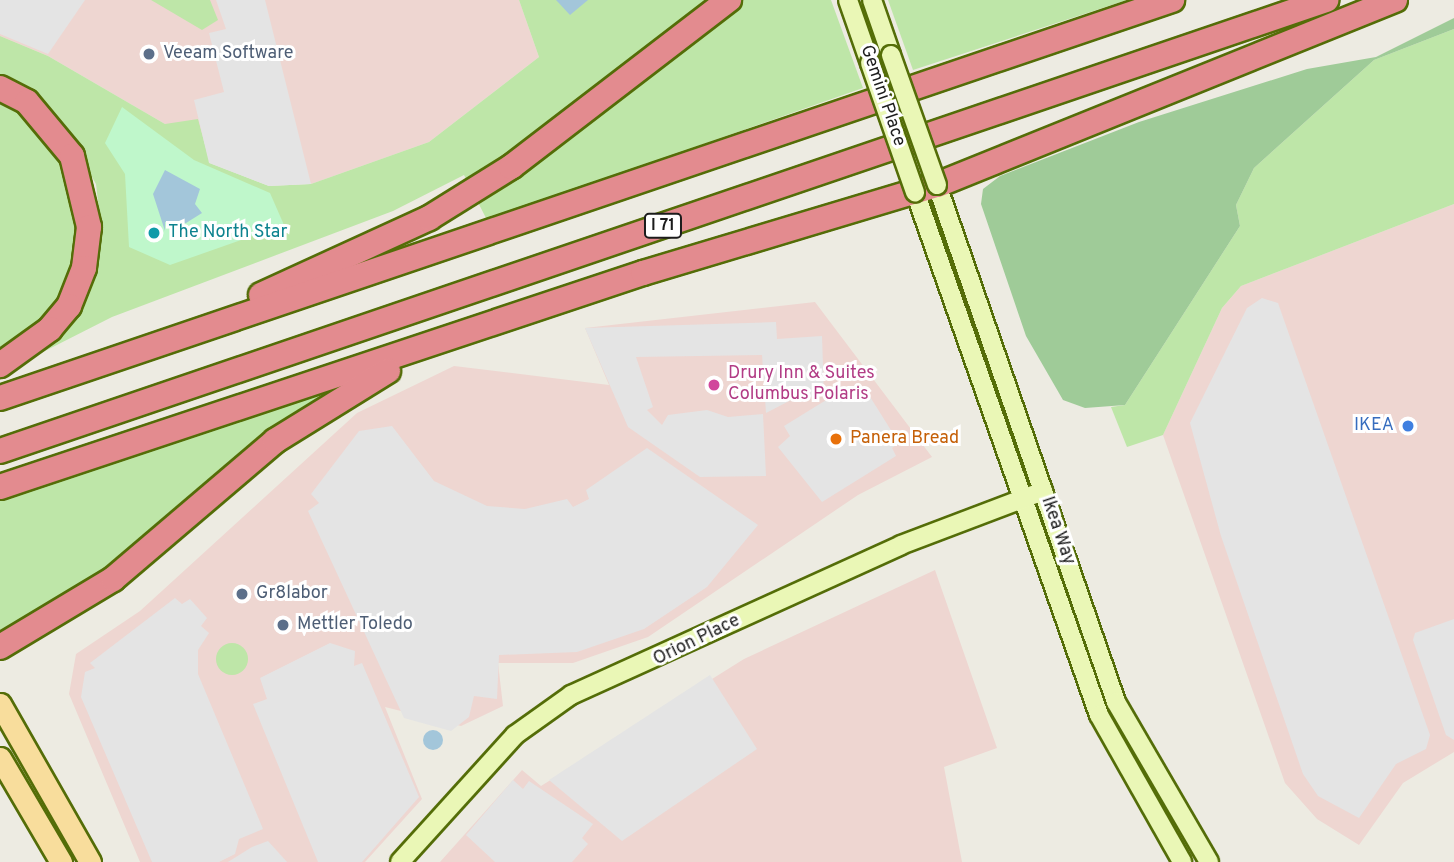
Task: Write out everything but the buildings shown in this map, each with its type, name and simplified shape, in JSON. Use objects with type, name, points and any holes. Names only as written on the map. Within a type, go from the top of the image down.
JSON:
[{"type":"highway","points":[[140,350],[429,218],[512,167],[729,0]]},
{"type":"highway","points":[[0,398],[1172,0]]},
{"type":"highway","name":"I 71","points":[[0,451],[1326,0]]},
{"type":"highway","points":[[0,488],[481,327],[926,189],[1395,0]]},
{"type":"highway","points":[[0,88],[27,102],[72,156],[89,227],[84,268],[69,306],[50,329],[0,365]]},
{"type":"highway","points":[[0,646],[113,579],[275,441],[347,393],[481,327]]},
{"type":"main road","name":"Gemini Place","points":[[848,0],[870,63],[926,189]]},
{"type":"main road","name":"Gemini Place","points":[[872,0],[891,55],[926,189]]},
{"type":"main road","name":"Ikea Way","points":[[926,189],[1043,491],[1116,702],[1209,862]]},
{"type":"main road","name":"Ikea Way","points":[[926,189],[1021,498],[1099,715],[1182,862]]},
{"type":"main road","name":"Orion Place","points":[[400,862],[515,735],[565,699],[901,545],[1043,491]]},
{"type":"main road","points":[[0,704],[90,862]]},
{"type":"main road","points":[[0,758],[61,862]]},
{"type":"shaded area","points":[[0,0],[519,0],[539,57],[429,142],[311,184],[165,124],[48,56],[0,36]]},
{"type":"shaded area","points":[[0,0],[85,0],[48,54],[0,34]]},
{"type":"shaded area","points":[[216,0],[265,0],[311,184],[269,186],[209,163],[194,100],[224,92],[209,33],[226,29]]},
{"type":"shaded area","points":[[1454,204],[1454,752],[1403,783],[1359,845],[1317,819],[1285,783],[1163,435],[1222,308],[1241,286]]},
{"type":"shaded area","points":[[1262,298],[1278,303],[1430,735],[1426,749],[1396,764],[1359,818],[1318,796],[1303,774],[1221,536],[1190,423],[1247,308]]},
{"type":"shaded area","points":[[815,302],[932,457],[858,495],[648,637],[573,663],[498,663],[503,706],[461,726],[385,707],[422,799],[365,862],[140,862],[69,694],[76,654],[140,611],[357,413],[454,366],[609,385],[585,328]]},
{"type":"shaded area","points":[[776,322],[777,339],[822,336],[824,396],[795,398],[766,413],[762,355],[636,357],[653,407],[647,410],[662,425],[668,415],[707,410],[728,417],[763,414],[766,476],[700,477],[628,427],[585,328]]},
{"type":"shaded area","points":[[844,389],[867,392],[899,443],[892,448],[896,456],[822,502],[778,447],[790,436],[784,426]]},
{"type":"shaded area","points":[[392,426],[434,481],[487,506],[525,509],[567,499],[573,507],[589,499],[586,490],[647,448],[758,525],[707,587],[644,629],[577,652],[499,655],[497,699],[474,696],[469,717],[451,731],[404,718],[308,511],[319,503],[311,494],[359,431]]},
{"type":"shaded area","points":[[935,570],[997,748],[944,767],[962,862],[440,862],[522,770],[541,786],[744,659]]},
{"type":"shaded area","points":[[175,598],[182,604],[190,599],[207,618],[201,626],[209,633],[198,650],[198,674],[263,829],[239,839],[235,854],[219,862],[152,862],[81,697],[85,672],[95,668],[90,663]]},
{"type":"shaded area","points":[[1454,619],[1454,740],[1446,735],[1413,640],[1415,633]]},
{"type":"shaded area","points":[[330,643],[355,651],[354,666],[362,663],[419,797],[362,862],[318,862],[253,704],[267,699],[260,678]]},
{"type":"shaded area","points":[[710,675],[757,749],[622,841],[549,780]]},
{"type":"shaded area","points":[[513,780],[523,789],[529,781],[593,824],[582,838],[588,844],[572,862],[495,862],[466,835]]},
{"type":"shaded area","points":[[268,841],[287,862],[228,862],[252,847]]},
{"type":"green space","points":[[151,0],[210,0],[218,20],[202,30]]},
{"type":"green space","points":[[519,0],[831,0],[863,88],[487,220],[464,175],[393,211],[112,317],[41,353],[82,304],[101,227],[96,184],[58,118],[32,92],[0,76],[0,36],[48,56],[165,124],[198,119],[210,163],[269,186],[311,184],[429,142],[539,57]]},
{"type":"green space","points":[[888,0],[1127,0],[913,70]]},
{"type":"green space","points":[[1454,18],[1454,29],[1374,60],[1254,168],[1236,205],[1240,226],[1125,405],[1085,408],[1063,400],[1026,336],[981,204],[983,189],[1000,176],[1139,122],[1307,69],[1376,57]]},
{"type":"green space","points":[[1454,29],[1454,204],[1241,286],[1222,308],[1163,435],[1127,447],[1111,407],[1125,405],[1240,226],[1236,205],[1254,168],[1374,60]]},
{"type":"green space","points":[[0,96],[21,109],[62,158],[80,217],[76,256],[56,305],[0,355]]},
{"type":"green space","points":[[122,107],[194,160],[270,193],[284,225],[170,265],[129,247],[125,174],[105,143]]},
{"type":"green space","points":[[348,380],[239,459],[87,583],[0,633],[0,496]]},
{"type":"green space","points":[[232,643],[243,648],[248,659],[243,670],[232,675],[221,670],[216,659],[221,648]]},
{"type":"water","points":[[556,0],[588,0],[570,15]]},
{"type":"water","points":[[165,170],[200,189],[195,204],[202,213],[186,223],[165,222],[165,231],[153,194]]},
{"type":"water","points":[[433,730],[440,733],[443,740],[440,747],[433,750],[426,747],[423,740],[426,733]]},
{"type":"place","name":"Veeam Software","points":[[149,54]]},
{"type":"place","name":"The North Star","points":[[154,233]]},
{"type":"place","name":"Drury Inn & Suites Columbus Polaris","points":[[714,385]]},
{"type":"place","name":"IKEA","points":[[1408,426]]},
{"type":"place","name":"Panera Bread","points":[[836,439]]},
{"type":"place","name":"Gr8labor","points":[[242,594]]},
{"type":"place","name":"Mettler Toledo","points":[[283,625]]}]
